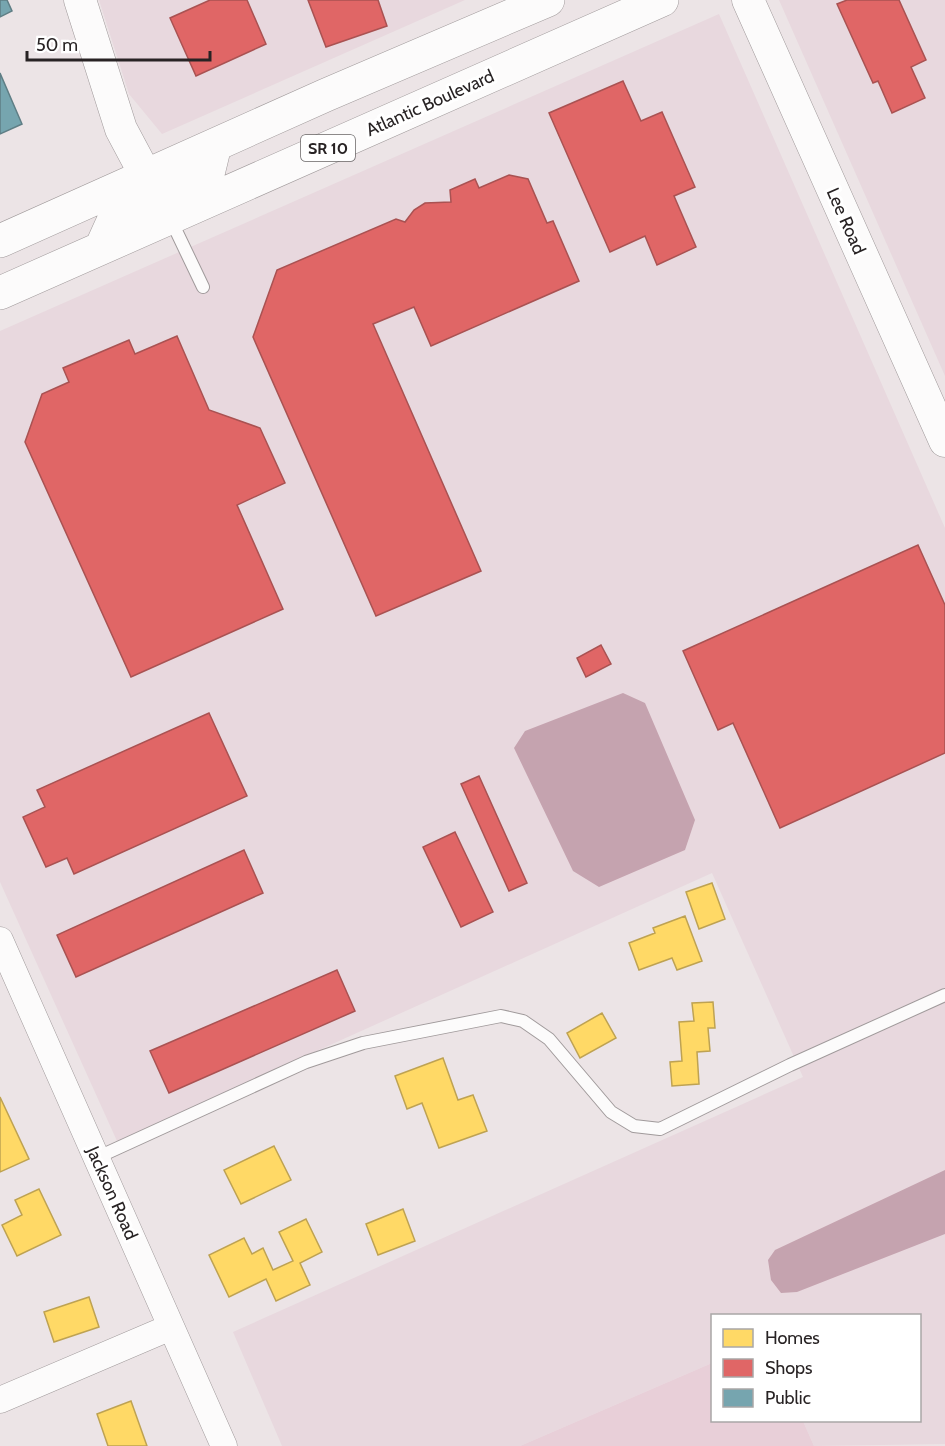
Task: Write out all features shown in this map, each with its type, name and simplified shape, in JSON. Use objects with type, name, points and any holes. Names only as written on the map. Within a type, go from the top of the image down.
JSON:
[{"type":"highway","name":"SR 10","points":[[0,241],[548,0]]},
{"type":"highway","name":"Atlantic Boulevard","points":[[0,293],[662,0]]},
{"type":"highway","points":[[170,218],[166,201],[174,192],[208,174],[215,145]]},
{"type":"highway","points":[[101,248],[115,217],[147,202],[153,193],[146,176]]},
{"type":"street","points":[[80,0],[121,129],[146,176]]},
{"type":"street","name":"Lee Road","points":[[748,0],[945,441]]},
{"type":"street","name":"Jackson Road","points":[[0,940],[224,1446]]},
{"type":"street","points":[[0,1401],[171,1327]]},
{"type":"lane","points":[[170,218],[203,287]]},
{"type":"lane","points":[[96,1158],[306,1062],[363,1043],[501,1016],[523,1021],[549,1039],[611,1112],[634,1126],[660,1129],[790,1065],[945,995]]},
{"type":"shaded area","points":[[99,0],[465,0],[162,134],[129,94]]},
{"type":"shaded area","points":[[779,0],[945,0],[945,376]]},
{"type":"shaded area","points":[[719,14],[945,528],[945,1444],[814,1446],[803,1422],[921,1422],[921,1314],[711,1314],[711,1363],[520,1446],[282,1446],[233,1332],[803,1077],[712,873],[117,1141],[0,882],[0,331]]},
{"type":"shaded area","points":[[623,693],[645,703],[695,820],[685,850],[599,887],[573,871],[514,748],[525,731]]},
{"type":"shaded area","points":[[945,1170],[945,1234],[797,1292],[781,1293],[771,1280],[768,1260],[775,1250]]},
{"type":"shaded area","points":[[711,1363],[711,1422],[803,1422],[814,1446],[520,1446]]},
{"type":"building: Homes","points":[[712,883],[725,919],[699,929],[686,892]]},
{"type":"building: Homes","points":[[685,916],[702,961],[677,970],[672,958],[639,970],[629,943],[655,933],[653,928]]},
{"type":"building: Homes","points":[[713,1002],[715,1028],[708,1028],[710,1051],[697,1052],[699,1084],[672,1086],[670,1062],[682,1061],[679,1022],[694,1021],[692,1003]]},
{"type":"building: Homes","points":[[602,1013],[616,1038],[580,1058],[567,1033]]},
{"type":"building: Homes","points":[[443,1058],[458,1100],[473,1095],[487,1131],[439,1148],[422,1103],[407,1109],[395,1076]]},
{"type":"building: Homes","points":[[0,1097],[29,1159],[0,1172]]},
{"type":"building: Homes","points":[[274,1146],[291,1180],[241,1204],[224,1170]]},
{"type":"building: Homes","points":[[39,1189],[61,1235],[17,1256],[2,1225],[22,1215],[15,1200]]},
{"type":"building: Homes","points":[[403,1209],[415,1241],[378,1255],[366,1224]]},
{"type":"building: Homes","points":[[306,1219],[322,1252],[300,1263],[310,1285],[276,1301],[266,1279],[229,1297],[209,1255],[244,1238],[252,1254],[263,1248],[273,1270],[293,1261],[279,1232]]},
{"type":"building: Homes","points":[[89,1297],[99,1327],[54,1342],[44,1312]]},
{"type":"building: Homes","points":[[131,1401],[147,1446],[108,1446],[97,1414]]},
{"type":"building: Shops","points":[[210,0],[247,0],[266,44],[196,76],[170,18]]},
{"type":"building: Shops","points":[[308,0],[378,0],[387,26],[326,47]]},
{"type":"building: Shops","points":[[847,0],[899,0],[926,60],[911,67],[925,98],[892,113],[878,81],[873,83],[837,4]]},
{"type":"building: Shops","points":[[623,81],[641,121],[662,112],[695,187],[674,196],[696,247],[657,265],[645,236],[610,252],[549,113]]},
{"type":"building: Shops","points":[[509,175],[528,179],[547,223],[553,221],[579,281],[431,346],[414,307],[373,324],[481,571],[376,616],[253,337],[277,270],[396,219],[405,222],[414,210],[425,203],[451,202],[450,190],[475,179],[479,188]]},
{"type":"building: Shops","points":[[177,336],[209,410],[260,428],[285,483],[237,505],[283,609],[131,677],[25,442],[42,394],[69,382],[63,368],[129,340],[135,354]]},
{"type":"building: Shops","points":[[918,545],[945,605],[945,753],[780,828],[733,723],[718,730],[683,651]]},
{"type":"building: Shops","points":[[601,645],[611,664],[586,677],[577,658]]},
{"type":"building: Shops","points":[[209,713],[247,796],[74,874],[67,858],[46,867],[23,817],[45,807],[37,790]]},
{"type":"building: Shops","points":[[479,776],[527,883],[509,891],[461,784]]},
{"type":"building: Shops","points":[[455,832],[493,912],[461,927],[423,847]]},
{"type":"building: Shops","points":[[244,850],[263,893],[76,977],[57,935]]},
{"type":"building: Shops","points":[[337,970],[355,1011],[169,1093],[150,1051]]},
{"type":"building: Public","points":[[0,0],[7,0],[12,11],[0,17]]},
{"type":"building: Public","points":[[0,73],[22,124],[0,134]]}]
